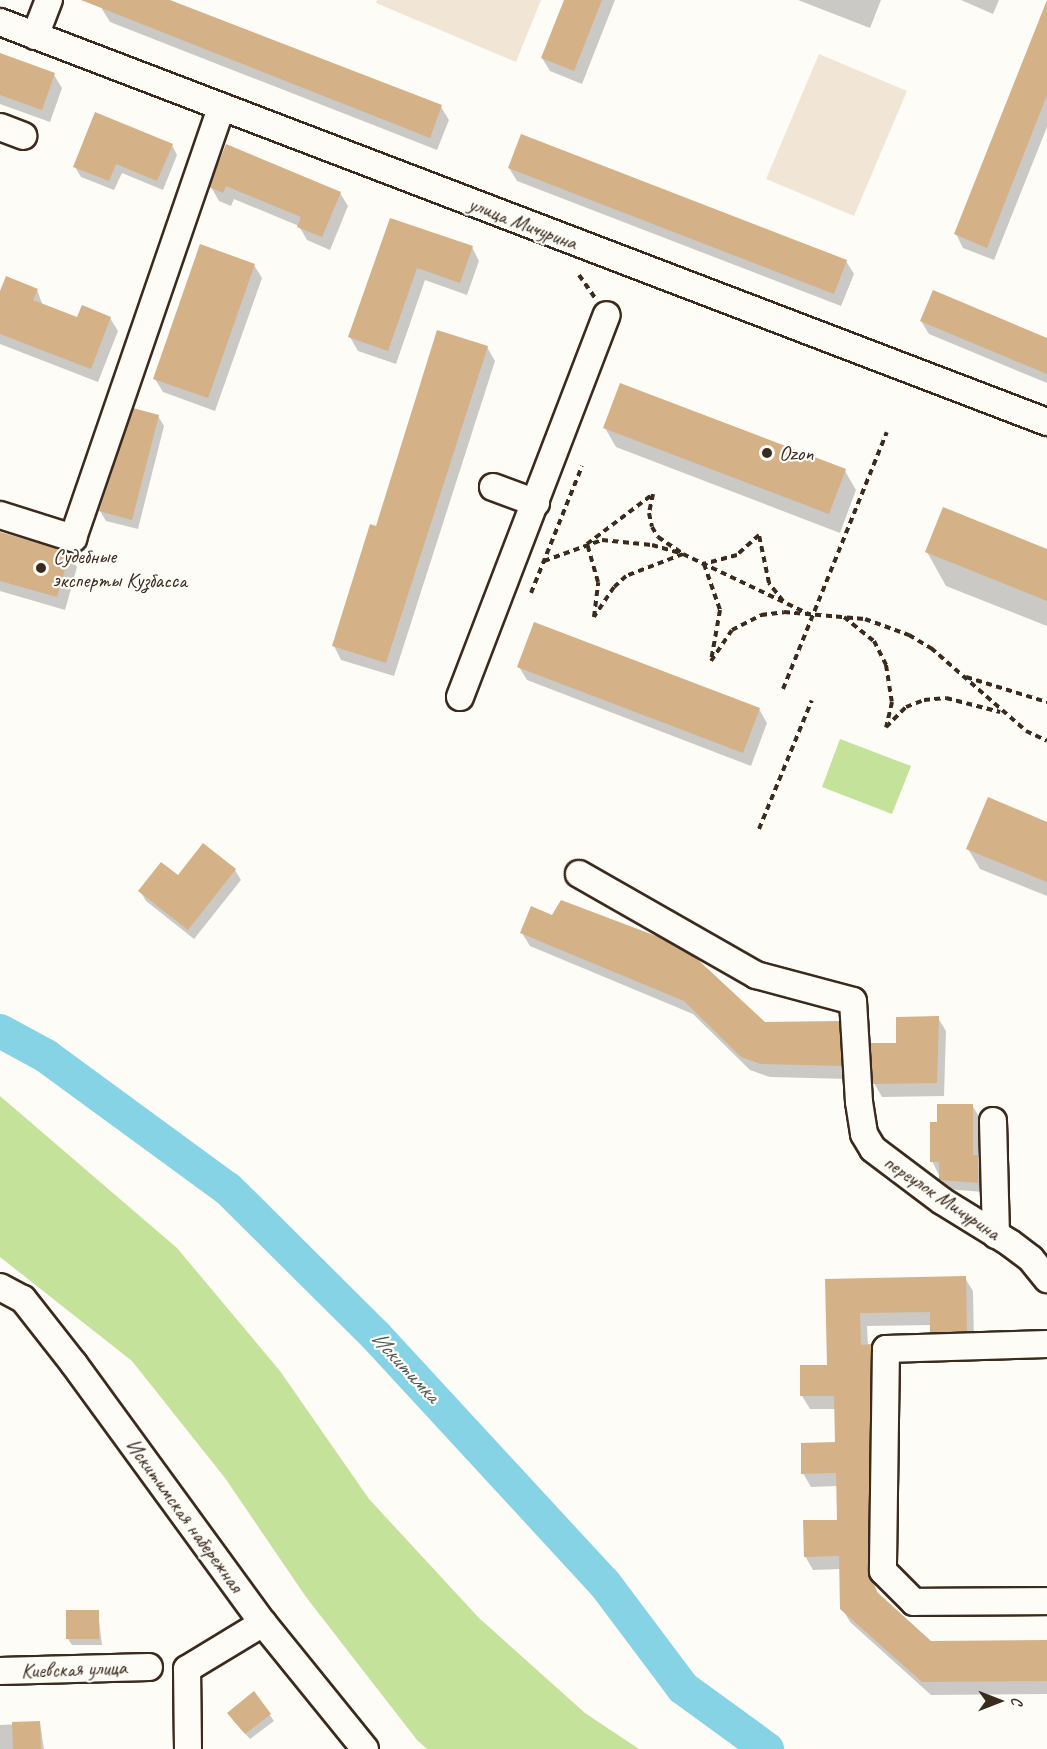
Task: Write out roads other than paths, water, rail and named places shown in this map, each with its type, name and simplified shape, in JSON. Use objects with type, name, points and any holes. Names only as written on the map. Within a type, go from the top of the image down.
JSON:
[{"type":"street","points":[[35,36],[49,0]]},
{"type":"street","name":"улица Мичурина","points":[[0,22],[1047,422]]},
{"type":"street","points":[[0,515],[73,538],[221,107]]},
{"type":"street","points":[[460,697],[607,315]]},
{"type":"street","points":[[493,487],[536,503]]},
{"type":"street","name":"переулок Мичурина","points":[[579,874],[756,975],[853,1001],[859,1102],[864,1134],[873,1149],[942,1201],[996,1234],[1031,1259],[1047,1279]]},
{"type":"street","points":[[993,1121],[996,1234]]},
{"type":"street","name":"Искитимская набережная","points":[[0,1287],[23,1299],[74,1364],[263,1623],[365,1749]]},
{"type":"street","points":[[1047,1344],[886,1349],[883,1570],[914,1602],[1047,1601]]},
{"type":"street","points":[[188,1749],[187,1670],[263,1623]]},
{"type":"street","name":"Киевская улица","points":[[0,1671],[149,1667]]},
{"type":"waterway","name":"Искитимка","points":[[0,1031],[46,1056],[228,1189],[376,1336],[605,1584],[683,1688],[767,1749]]},
{"type":"place","name":"Ozon","points":[[767,453]]},
{"type":"place","name":"Судебные эксперты Кузбасса","points":[[41,568]]}]
